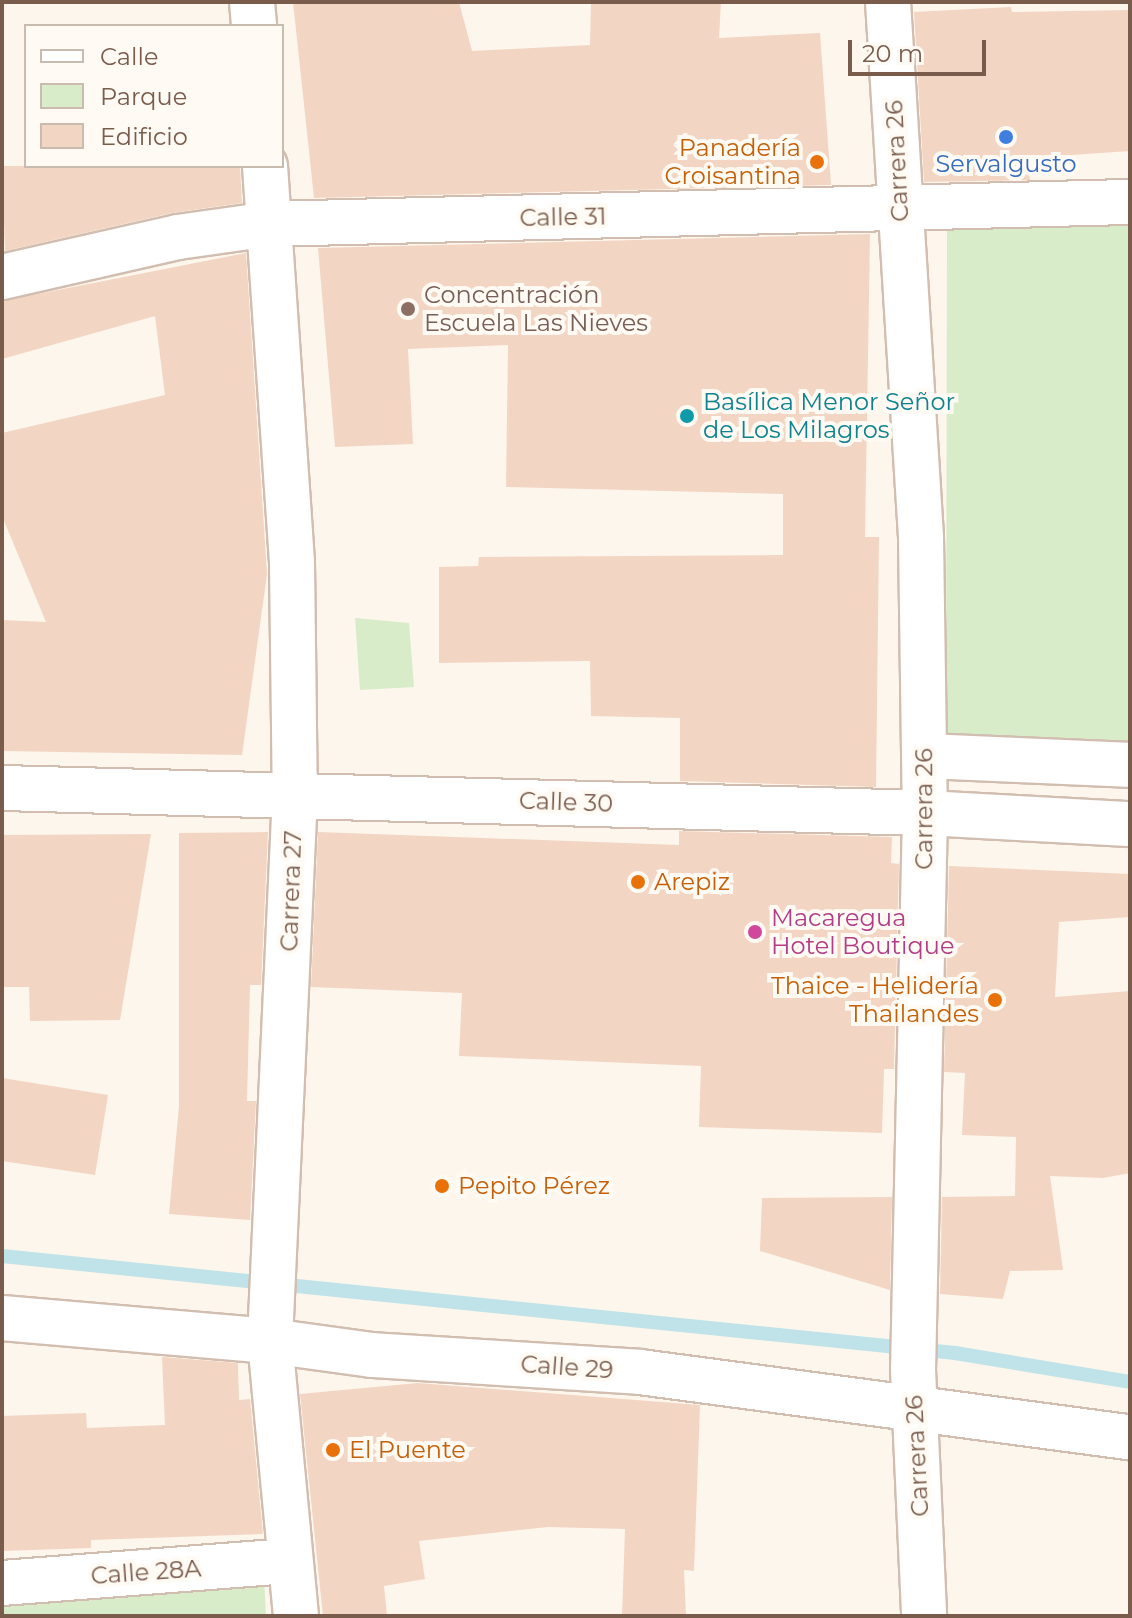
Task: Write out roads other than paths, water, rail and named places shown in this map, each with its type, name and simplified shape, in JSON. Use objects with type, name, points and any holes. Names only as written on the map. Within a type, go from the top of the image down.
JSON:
[{"type":"street","points":[[252,2],[254,24]]},
{"type":"street","name":"Carrera 26","points":[[888,2],[921,537],[925,813],[914,1388],[924,1616]]},
{"type":"street","name":"Carrera 27","points":[[265,168],[292,563],[295,794],[270,1326],[296,1616]]},
{"type":"street","name":"Calle 31","points":[[2,277],[178,237],[270,224],[1130,202]]},
{"type":"street","points":[[925,756],[1130,765]]},
{"type":"street","name":"Calle 30","points":[[2,788],[925,813],[1130,824]]},
{"type":"street","name":"Calle 29","points":[[2,1318],[270,1326],[372,1355],[914,1388],[1130,1437]]},
{"type":"street","name":"Calle 28A","points":[[2,1583],[290,1561]]},
{"type":"waterway","points":[[2,1256],[955,1353],[1130,1382]]},
{"type":"place","name":"Servalgusto","points":[[1006,137]]},
{"type":"place","name":"Panadería Croisantina","points":[[817,162]]},
{"type":"place","name":"Concentración Escuela Las Nieves","points":[[408,309]]},
{"type":"place","name":"Basílica Menor Señor de Los Milagros","points":[[687,416]]},
{"type":"place","name":"Arepiz","points":[[638,882]]},
{"type":"place","name":"Macaregua Hotel Boutique","points":[[755,932]]},
{"type":"place","name":"Thaice - Helidería Thailandes","points":[[995,1000]]},
{"type":"place","name":"Pepito Pérez","points":[[442,1186]]},
{"type":"place","name":"El Puente","points":[[333,1450]]}]
